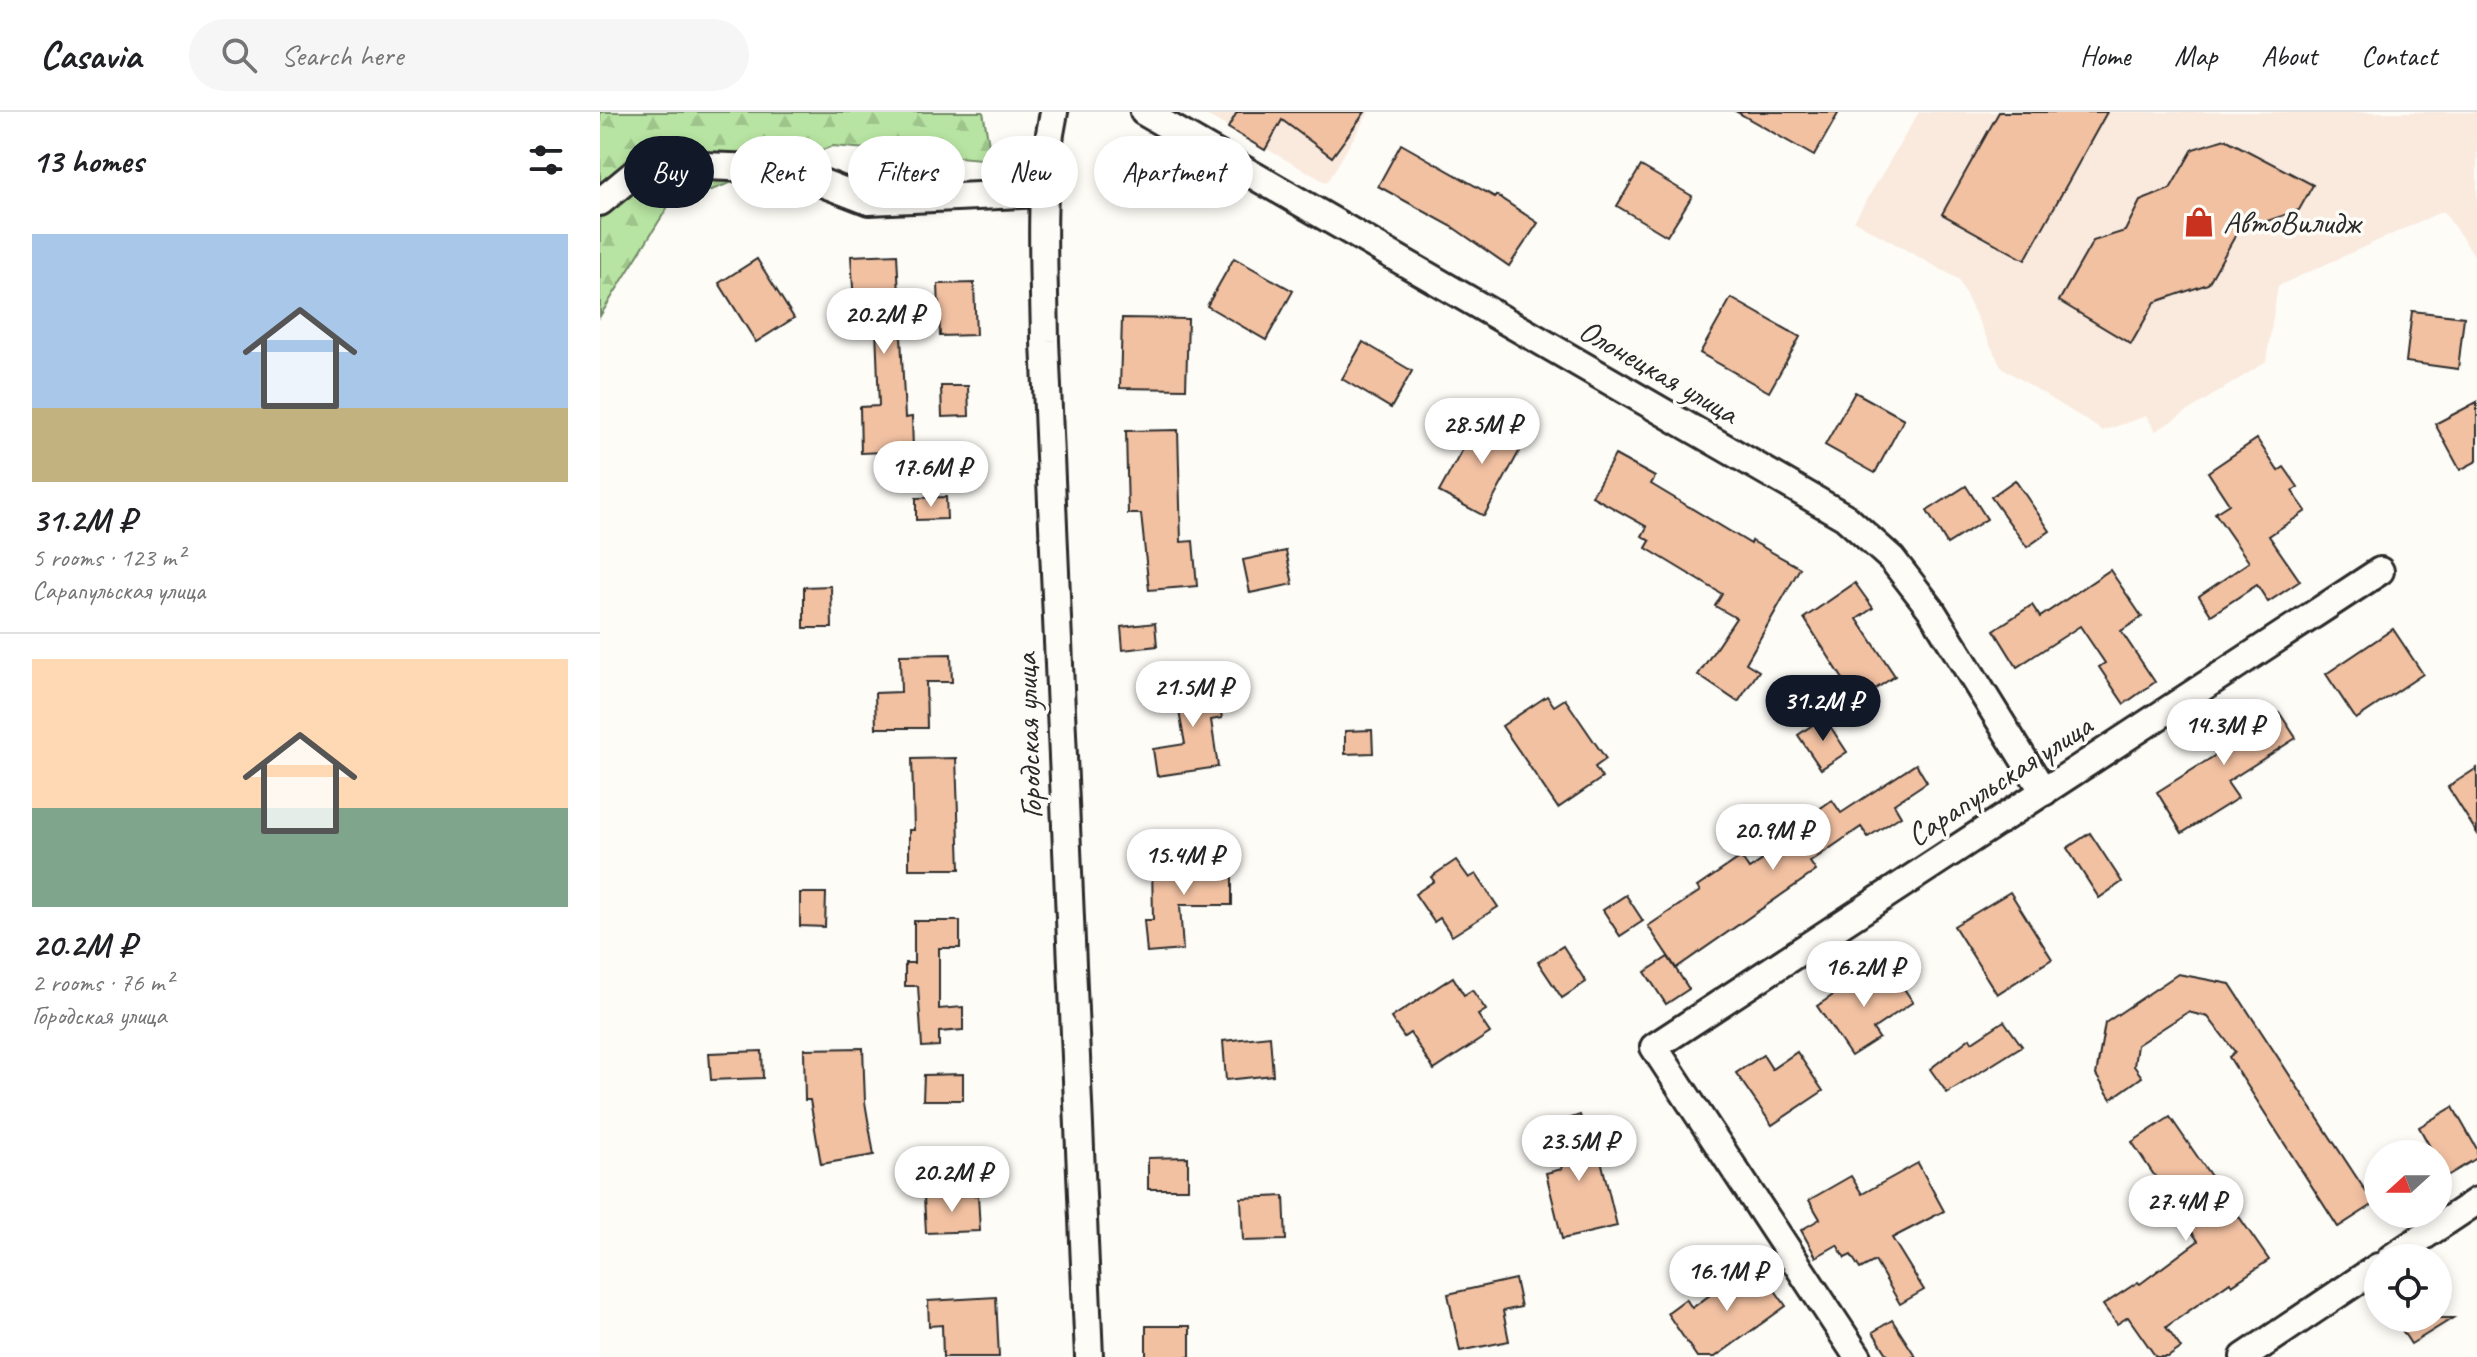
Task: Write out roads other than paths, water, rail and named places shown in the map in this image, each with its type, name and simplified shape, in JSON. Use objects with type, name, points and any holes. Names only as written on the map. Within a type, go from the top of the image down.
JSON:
[{"type":"street","name":"Городская улица","points":[[1049,136],[1054,112]]},
{"type":"street","name":"Олонецкая улица","points":[[1144,112],[1845,517],[1892,559],[1930,608],[2044,792]]},
{"type":"street","points":[[600,202],[646,164],[786,169],[869,201],[981,196]]},
{"type":"street","name":"Городская улица","points":[[1042,208],[1045,341],[1089,1357]]},
{"type":"street","name":"Сарапульская улица","points":[[1858,1357],[1654,1047],[2380,571]]},
{"type":"street","points":[[2412,1244],[2477,1201]]},
{"type":"street","points":[[2244,1357],[2364,1276]]},
{"type":"place","name":"АвтоВилидж","points":[[2199,222]]}]
